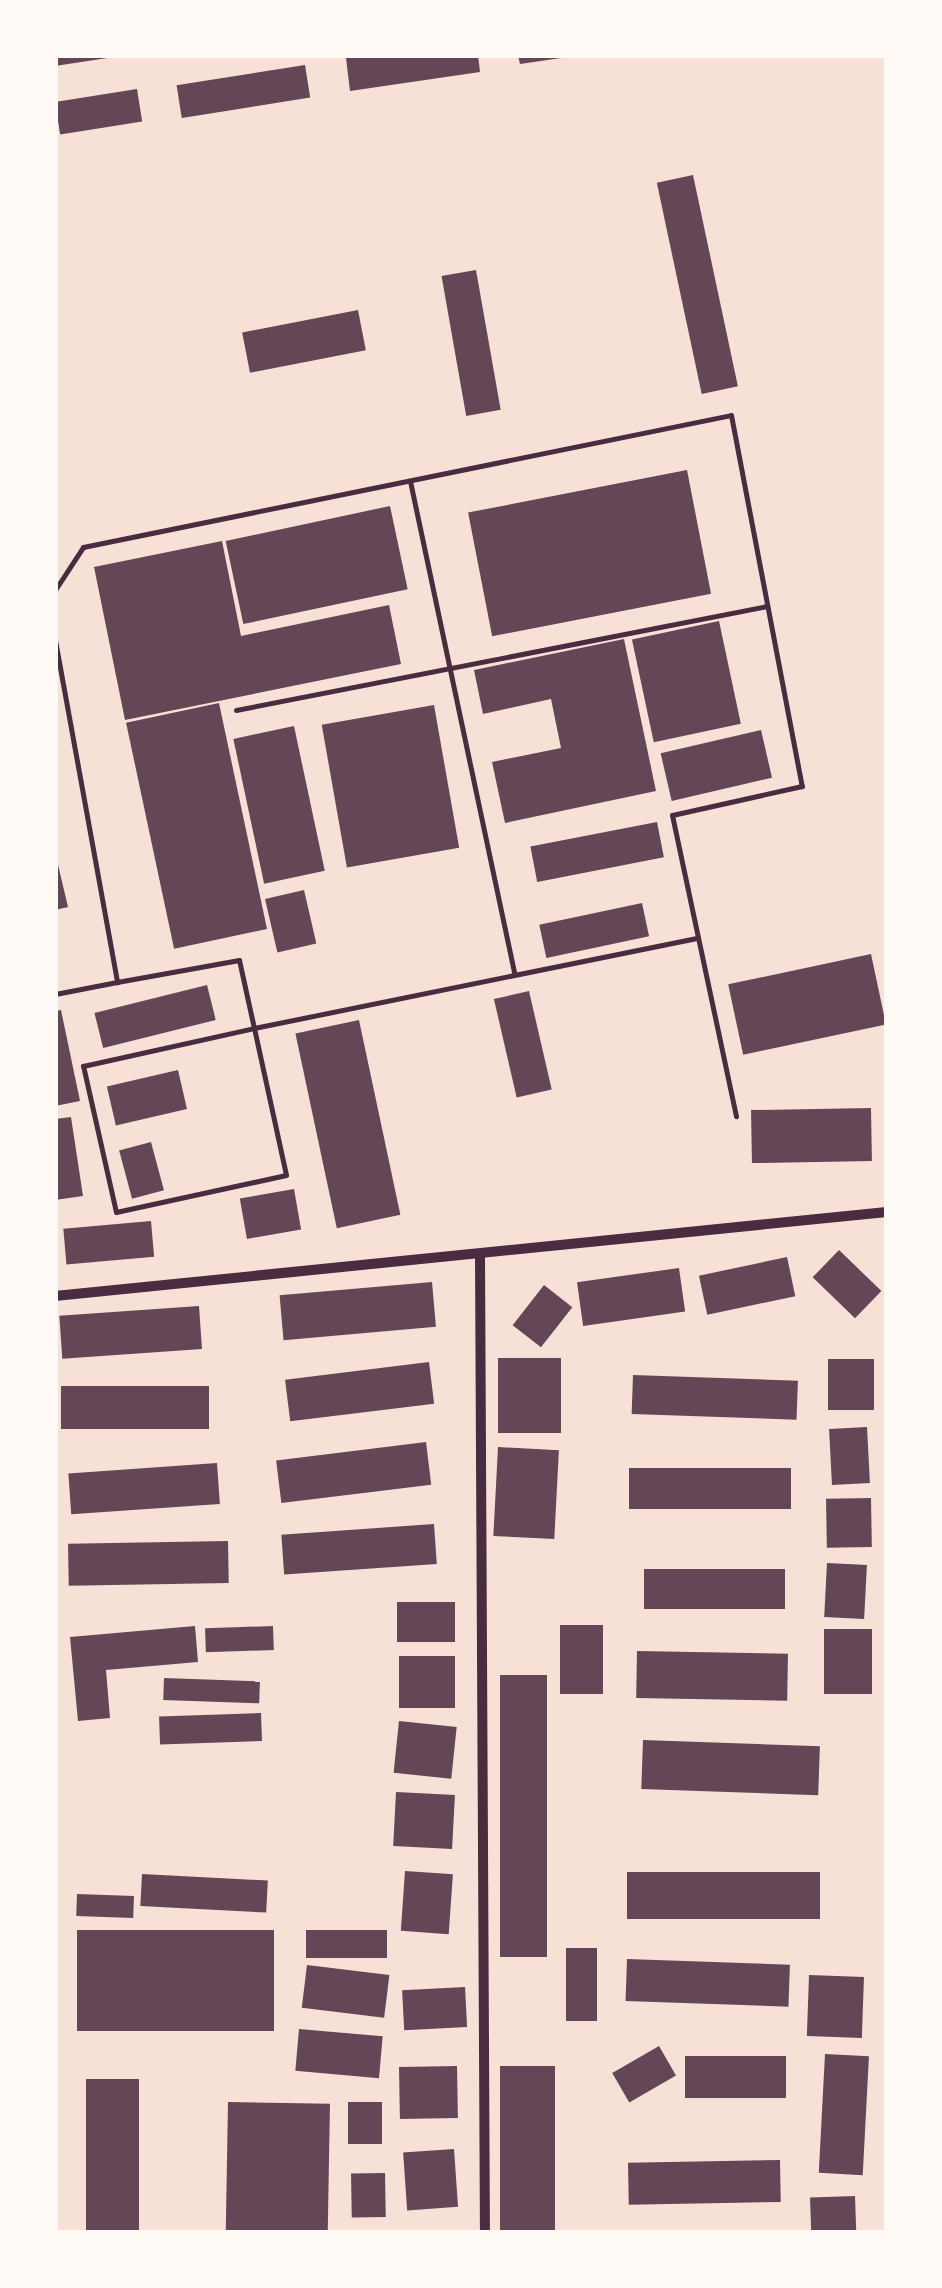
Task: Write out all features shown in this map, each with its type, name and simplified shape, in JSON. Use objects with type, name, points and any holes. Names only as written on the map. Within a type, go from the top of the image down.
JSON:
[{"type":"street","points":[[55,1296],[887,1212]]},
{"type":"street","points":[[480,1256],[485,2233]]},
{"type":"lane","points":[[55,590],[84,548],[731,415],[802,786],[672,815],[736,1116]]},
{"type":"lane","points":[[410,480],[514,973]]},
{"type":"lane","points":[[236,710],[767,606]]},
{"type":"lane","points":[[55,640],[117,982]]},
{"type":"lane","points":[[55,994],[239,960],[254,1028],[286,1175],[116,1212],[84,1066],[254,1028],[514,973],[698,938]]},
{"type":"building","points":[[55,55],[114,55],[114,57],[55,66]]},
{"type":"building","points":[[478,55],[480,72],[350,91],[346,58]]},
{"type":"building","points":[[518,55],[568,55],[568,57],[520,64]]},
{"type":"building","points":[[305,65],[310,98],[182,118],[177,85]]},
{"type":"building","points":[[137,89],[142,122],[60,135],[55,102]]},
{"type":"building","points":[[693,175],[738,386],[702,394],[657,183]]},
{"type":"building","points":[[476,270],[501,410],[466,416],[442,276]]},
{"type":"building","points":[[358,310],[366,350],[250,373],[242,333]]},
{"type":"building","points":[[687,470],[711,594],[492,636],[468,513]]},
{"type":"building","points":[[390,506],[408,589],[243,624],[226,541]]},
{"type":"building","points":[[222,541],[241,636],[389,605],[401,664],[125,720],[94,567]]},
{"type":"building","points":[[719,621],[741,724],[654,742],[632,640]]},
{"type":"building","points":[[624,639],[656,791],[505,823],[492,762],[561,748],[551,699],[483,714],[474,670]]},
{"type":"building","points":[[219,703],[267,929],[174,949],[126,723]]},
{"type":"building","points":[[434,705],[459,848],[347,868],[322,725]]},
{"type":"building","points":[[294,726],[325,871],[264,884],[233,739]]},
{"type":"building","points":[[761,730],[772,778],[672,801],[661,753]]},
{"type":"building","points":[[657,822],[664,857],[537,882],[530,847]]},
{"type":"building","points":[[55,852],[68,907],[55,910]]},
{"type":"building","points":[[304,890],[316,944],[277,953],[265,899]]},
{"type":"building","points":[[642,903],[649,936],[546,958],[539,925]]},
{"type":"building","points":[[871,954],[886,1024],[743,1055],[728,984]]},
{"type":"building","points":[[207,985],[216,1020],[103,1048],[94,1013]]},
{"type":"building","points":[[529,991],[552,1089],[517,1098],[494,999]]},
{"type":"building","points":[[61,1010],[80,1101],[55,1106],[55,1011]]},
{"type":"building","points":[[359,1020],[400,1215],[337,1228],[295,1034]]},
{"type":"building","points":[[178,1070],[187,1109],[116,1125],[107,1086]]},
{"type":"building","points":[[871,1108],[872,1161],[752,1163],[751,1110]]},
{"type":"building","points":[[71,1117],[83,1196],[55,1200],[55,1119]]},
{"type":"building","points":[[151,1142],[164,1190],[132,1199],[119,1151]]},
{"type":"building","points":[[294,1189],[301,1229],[247,1239],[240,1199]]},
{"type":"building","points":[[151,1221],[154,1257],[66,1265],[63,1229]]},
{"type":"building","points":[[839,1250],[881,1291],[855,1318],[813,1277]]},
{"type":"building","points":[[787,1257],[795,1296],[707,1315],[699,1276]]},
{"type":"building","points":[[679,1268],[685,1312],[583,1326],[577,1282]]},
{"type":"building","points":[[432,1282],[436,1327],[284,1340],[280,1295]]},
{"type":"building","points":[[544,1285],[572,1307],[541,1347],[513,1325]]},
{"type":"building","points":[[199,1306],[202,1349],[62,1359],[59,1316]]},
{"type":"building","points":[[498,1358],[561,1358],[561,1433],[498,1433]]},
{"type":"building","points":[[828,1359],[874,1359],[874,1410],[828,1410]]},
{"type":"building","points":[[429,1362],[434,1404],[290,1421],[285,1380]]},
{"type":"building","points":[[633,1375],[798,1381],[797,1420],[632,1414]]},
{"type":"building","points":[[61,1386],[209,1386],[209,1429],[61,1429]]},
{"type":"building","points":[[867,1427],[870,1483],[832,1485],[829,1429]]},
{"type":"building","points":[[426,1442],[431,1485],[281,1503],[276,1460]]},
{"type":"building","points":[[498,1447],[559,1450],[554,1539],[493,1536]]},
{"type":"building","points":[[217,1463],[220,1504],[71,1514],[68,1473]]},
{"type":"building","points":[[629,1468],[791,1468],[791,1509],[629,1509]]},
{"type":"building","points":[[871,1498],[872,1547],[827,1548],[826,1499]]},
{"type":"building","points":[[434,1524],[437,1564],[284,1575],[281,1535]]},
{"type":"building","points":[[228,1541],[229,1583],[69,1586],[68,1544]]},
{"type":"building","points":[[827,1563],[867,1565],[864,1619],[824,1617]]},
{"type":"building","points":[[644,1569],[785,1569],[785,1609],[644,1609]]},
{"type":"building","points":[[397,1602],[455,1602],[455,1642],[397,1642]]},
{"type":"building","points":[[560,1625],[603,1625],[603,1694],[560,1694]]},
{"type":"building","points":[[195,1626],[198,1662],[106,1670],[110,1718],[78,1721],[70,1637]]},
{"type":"building","points":[[273,1626],[274,1650],[206,1652],[205,1628]]},
{"type":"building","points":[[824,1629],[872,1629],[872,1694],[824,1694]]},
{"type":"building","points":[[637,1651],[788,1654],[787,1701],[636,1698]]},
{"type":"building","points":[[399,1656],[455,1656],[455,1708],[399,1708]]},
{"type":"building","points":[[500,1675],[547,1675],[547,1957],[500,1957]]},
{"type":"building","points":[[164,1678],[260,1681],[259,1703],[163,1700]]},
{"type":"building","points":[[261,1713],[262,1741],[160,1745],[159,1717]]},
{"type":"building","points":[[399,1721],[457,1727],[451,1779],[394,1773]]},
{"type":"building","points":[[643,1740],[820,1746],[818,1795],[641,1789]]},
{"type":"building","points":[[396,1792],[455,1795],[452,1849],[393,1846]]},
{"type":"building","points":[[405,1871],[453,1874],[449,1934],[401,1931]]},
{"type":"building","points":[[627,1872],[820,1872],[820,1919],[627,1919]]},
{"type":"building","points":[[142,1874],[268,1881],[266,1913],[140,1906]]},
{"type":"building","points":[[77,1894],[134,1896],[133,1918],[76,1916]]},
{"type":"building","points":[[77,1930],[274,1930],[274,2031],[77,2031]]},
{"type":"building","points":[[306,1930],[387,1930],[387,1958],[306,1958]]},
{"type":"building","points":[[566,1948],[597,1948],[597,2021],[566,2021]]},
{"type":"building","points":[[627,1959],[790,1965],[788,2007],[626,2001]]},
{"type":"building","points":[[307,1965],[389,1975],[384,2018],[302,2008]]},
{"type":"building","points":[[809,1975],[864,1977],[862,2038],[807,2036]]},
{"type":"building","points":[[465,1987],[467,2027],[404,2030],[402,1990]]},
{"type":"building","points":[[299,2029],[383,2036],[379,2078],[295,2071]]},
{"type":"building","points":[[659,2046],[676,2075],[629,2102],[612,2073]]},
{"type":"building","points":[[825,2054],[869,2056],[863,2175],[819,2173]]},
{"type":"building","points":[[685,2056],[786,2056],[786,2098],[685,2098]]},
{"type":"building","points":[[457,2066],[458,2118],[400,2119],[399,2067]]},
{"type":"building","points":[[500,2066],[555,2066],[555,2233],[500,2233]]},
{"type":"building","points":[[86,2079],[139,2079],[139,2231],[86,2231]]},
{"type":"building","points":[[228,2102],[330,2104],[328,2233],[226,2233]]},
{"type":"building","points":[[348,2102],[382,2102],[382,2144],[348,2144]]},
{"type":"building","points":[[454,2149],[458,2207],[407,2210],[403,2153]]},
{"type":"building","points":[[780,2160],[781,2202],[629,2205],[628,2163]]},
{"type":"building","points":[[385,2173],[386,2217],[352,2218],[351,2174]]},
{"type":"building","points":[[855,2196],[856,2233],[811,2233],[810,2198]]}]
